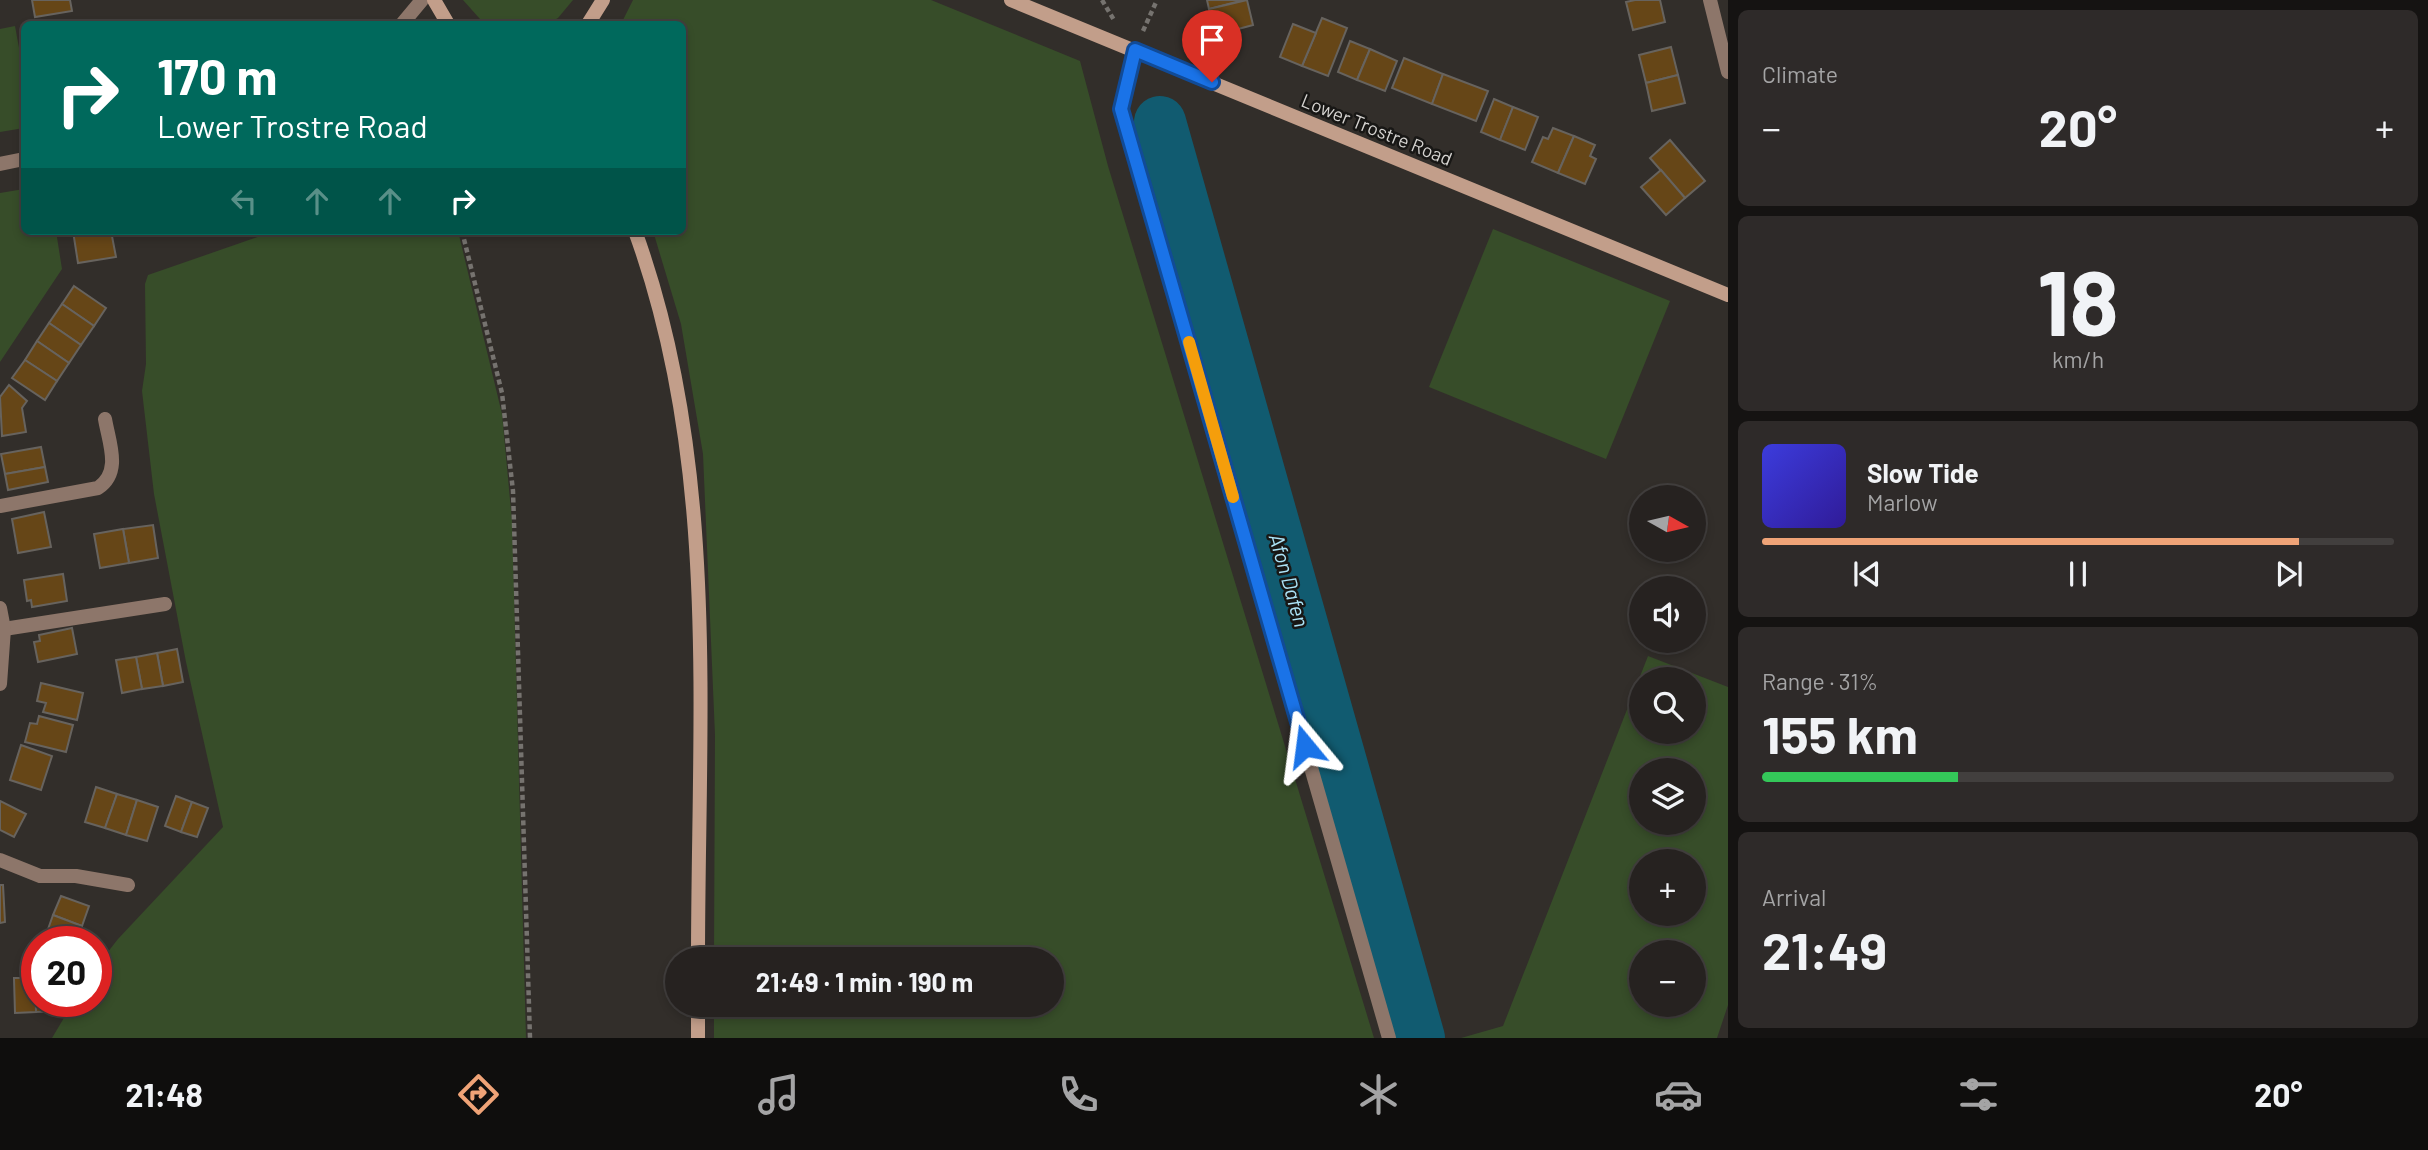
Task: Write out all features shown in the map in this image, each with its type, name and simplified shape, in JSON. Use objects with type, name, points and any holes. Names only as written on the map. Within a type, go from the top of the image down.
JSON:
[{"type":"main road","points":[[434,0],[445,21]]},
{"type":"main road","name":"Lower Trostre Road","points":[[1010,0],[1728,295]]},
{"type":"main road","points":[[636,235],[664,326],[683,414],[695,508],[699,622],[698,947]]},
{"type":"main road","points":[[698,1017],[698,1038]]},
{"type":"street","points":[[404,21],[422,0]]},
{"type":"street","points":[[1710,0],[1728,72]]},
{"type":"street","points":[[1135,50],[1121,109],[1389,1038]]},
{"type":"street","points":[[0,164],[21,160]]},
{"type":"street","points":[[0,506],[98,488],[104,484],[114,466],[104,419]]},
{"type":"street","points":[[4,629],[165,604]]},
{"type":"street","points":[[0,608],[4,629],[0,684]]},
{"type":"street","points":[[0,860],[40,876],[76,876],[128,885]]},
{"type":"path","points":[[1135,50],[1157,0]]},
{"type":"path","points":[[463,235],[502,393],[513,491],[530,1038]]},
{"type":"green space","points":[[463,0],[573,0],[552,21],[480,19]]},
{"type":"green space","points":[[633,0],[931,0],[1080,61],[1108,166],[1374,1038],[714,1038],[714,1017],[1064,1017],[1064,947],[714,947],[715,735],[703,454],[681,324],[654,235],[686,235],[686,21],[622,21]]},
{"type":"green space","points":[[15,26],[21,59],[21,128],[0,132],[0,29]]},
{"type":"green space","points":[[21,190],[21,235],[57,235],[62,269],[0,362],[0,193]]},
{"type":"green space","points":[[1493,229],[1670,301],[1606,459],[1429,387]]},
{"type":"green space","points":[[263,235],[459,235],[502,414],[512,521],[526,1038],[52,1038],[64,1017],[112,1017],[112,947],[223,827],[186,662],[154,494],[142,391],[146,364],[145,284],[148,275]]},
{"type":"green space","points":[[1648,656],[1676,667],[1644,667]]},
{"type":"green space","points":[[1706,678],[1728,687],[1728,1005],[1717,1038],[1461,1038],[1503,1026],[1629,704],[1629,744],[1706,744]]},
{"type":"building","points":[[32,0],[70,0],[72,11],[35,17]]},
{"type":"building","points":[[1207,0],[1244,0],[1209,9]]},
{"type":"building","points":[[1247,0],[1253,25],[1216,35],[1209,9]]},
{"type":"building","points":[[1660,0],[1665,22],[1633,30],[1626,2]]},
{"type":"building","points":[[1322,18],[1347,28],[1328,76],[1302,66]]},
{"type":"building","points":[[1293,24],[1316,33],[1302,66],[1280,57]]},
{"type":"building","points":[[1350,41],[1370,49],[1357,80],[1338,72]]},
{"type":"building","points":[[1671,47],[1678,75],[1646,83],[1639,55]]},
{"type":"building","points":[[1370,49],[1397,61],[1385,91],[1357,80]]},
{"type":"building","points":[[1404,58],[1443,74],[1432,104],[1392,88]]},
{"type":"building","points":[[1443,74],[1488,91],[1476,121],[1432,104]]},
{"type":"building","points":[[1678,75],[1685,103],[1652,111],[1646,83]]},
{"type":"building","points":[[1494,99],[1513,107],[1500,140],[1481,132]]},
{"type":"building","points":[[1513,107],[1538,117],[1525,150],[1500,140]]},
{"type":"building","points":[[1553,128],[1574,136],[1558,173],[1532,162],[1543,137],[1548,139]]},
{"type":"building","points":[[1574,136],[1595,145],[1590,156],[1596,159],[1585,184],[1558,173]]},
{"type":"building","points":[[1670,140],[1705,181],[1685,198],[1650,158]]},
{"type":"building","points":[[1661,170],[1685,198],[1666,215],[1641,187]]},
{"type":"building","points":[[74,235],[112,235],[116,257],[78,263]]},
{"type":"building","points":[[74,286],[106,308],[94,326],[62,304]]},
{"type":"building","points":[[62,304],[94,326],[81,345],[49,323]]},
{"type":"building","points":[[49,323],[81,345],[69,363],[37,341]]},
{"type":"building","points":[[37,341],[69,363],[57,381],[25,360]]},
{"type":"building","points":[[25,360],[57,381],[45,400],[12,378]]},
{"type":"building","points":[[9,385],[27,401],[22,408],[26,432],[2,436],[0,397]]},
{"type":"building","points":[[41,447],[45,467],[5,474],[1,454]]},
{"type":"building","points":[[45,467],[48,482],[8,490],[5,474]]},
{"type":"building","points":[[44,512],[51,547],[18,553],[12,519]]},
{"type":"building","points":[[153,525],[158,558],[129,563],[123,529]]},
{"type":"building","points":[[123,529],[129,563],[100,568],[94,534]]},
{"type":"building","points":[[63,574],[67,601],[32,607],[31,600],[27,601],[24,580]]},
{"type":"building","points":[[72,628],[77,654],[38,662],[34,642],[40,641],[39,635]]},
{"type":"building","points":[[177,649],[183,682],[163,686],[157,653]]},
{"type":"building","points":[[157,653],[163,686],[142,689],[136,657]]},
{"type":"building","points":[[136,657],[142,689],[122,693],[116,660]]},
{"type":"building","points":[[41,683],[83,693],[77,720],[43,712],[46,703],[37,701]]},
{"type":"building","points":[[39,716],[73,725],[66,752],[25,742],[30,723],[37,724]]},
{"type":"building","points":[[21,745],[52,756],[41,790],[10,780]]},
{"type":"building","points":[[96,787],[117,794],[105,828],[85,822]]},
{"type":"building","points":[[117,794],[137,800],[126,835],[105,828]]},
{"type":"building","points":[[176,796],[192,802],[181,832],[165,826]]},
{"type":"building","points":[[137,800],[158,807],[147,841],[126,835]]},
{"type":"building","points":[[0,801],[26,814],[14,837],[0,830]]},
{"type":"building","points":[[192,802],[208,808],[197,837],[181,832]]},
{"type":"building","points":[[0,885],[3,885],[5,922],[0,923]]},
{"type":"building","points":[[61,896],[89,906],[82,926],[53,915]]},
{"type":"building","points":[[53,915],[82,926],[49,926]]},
{"type":"building","points":[[14,978],[21,978],[21,1013],[15,1013]]},
{"type":"waterway","name":"Afon Dafen","points":[[1160,122],[1419,1038]]},
{"type":"slow traffic","points":[[1189,342],[1233,497]]},
{"type":"route","points":[[1212,82],[1135,50],[1121,109],[1305,746]]}]
